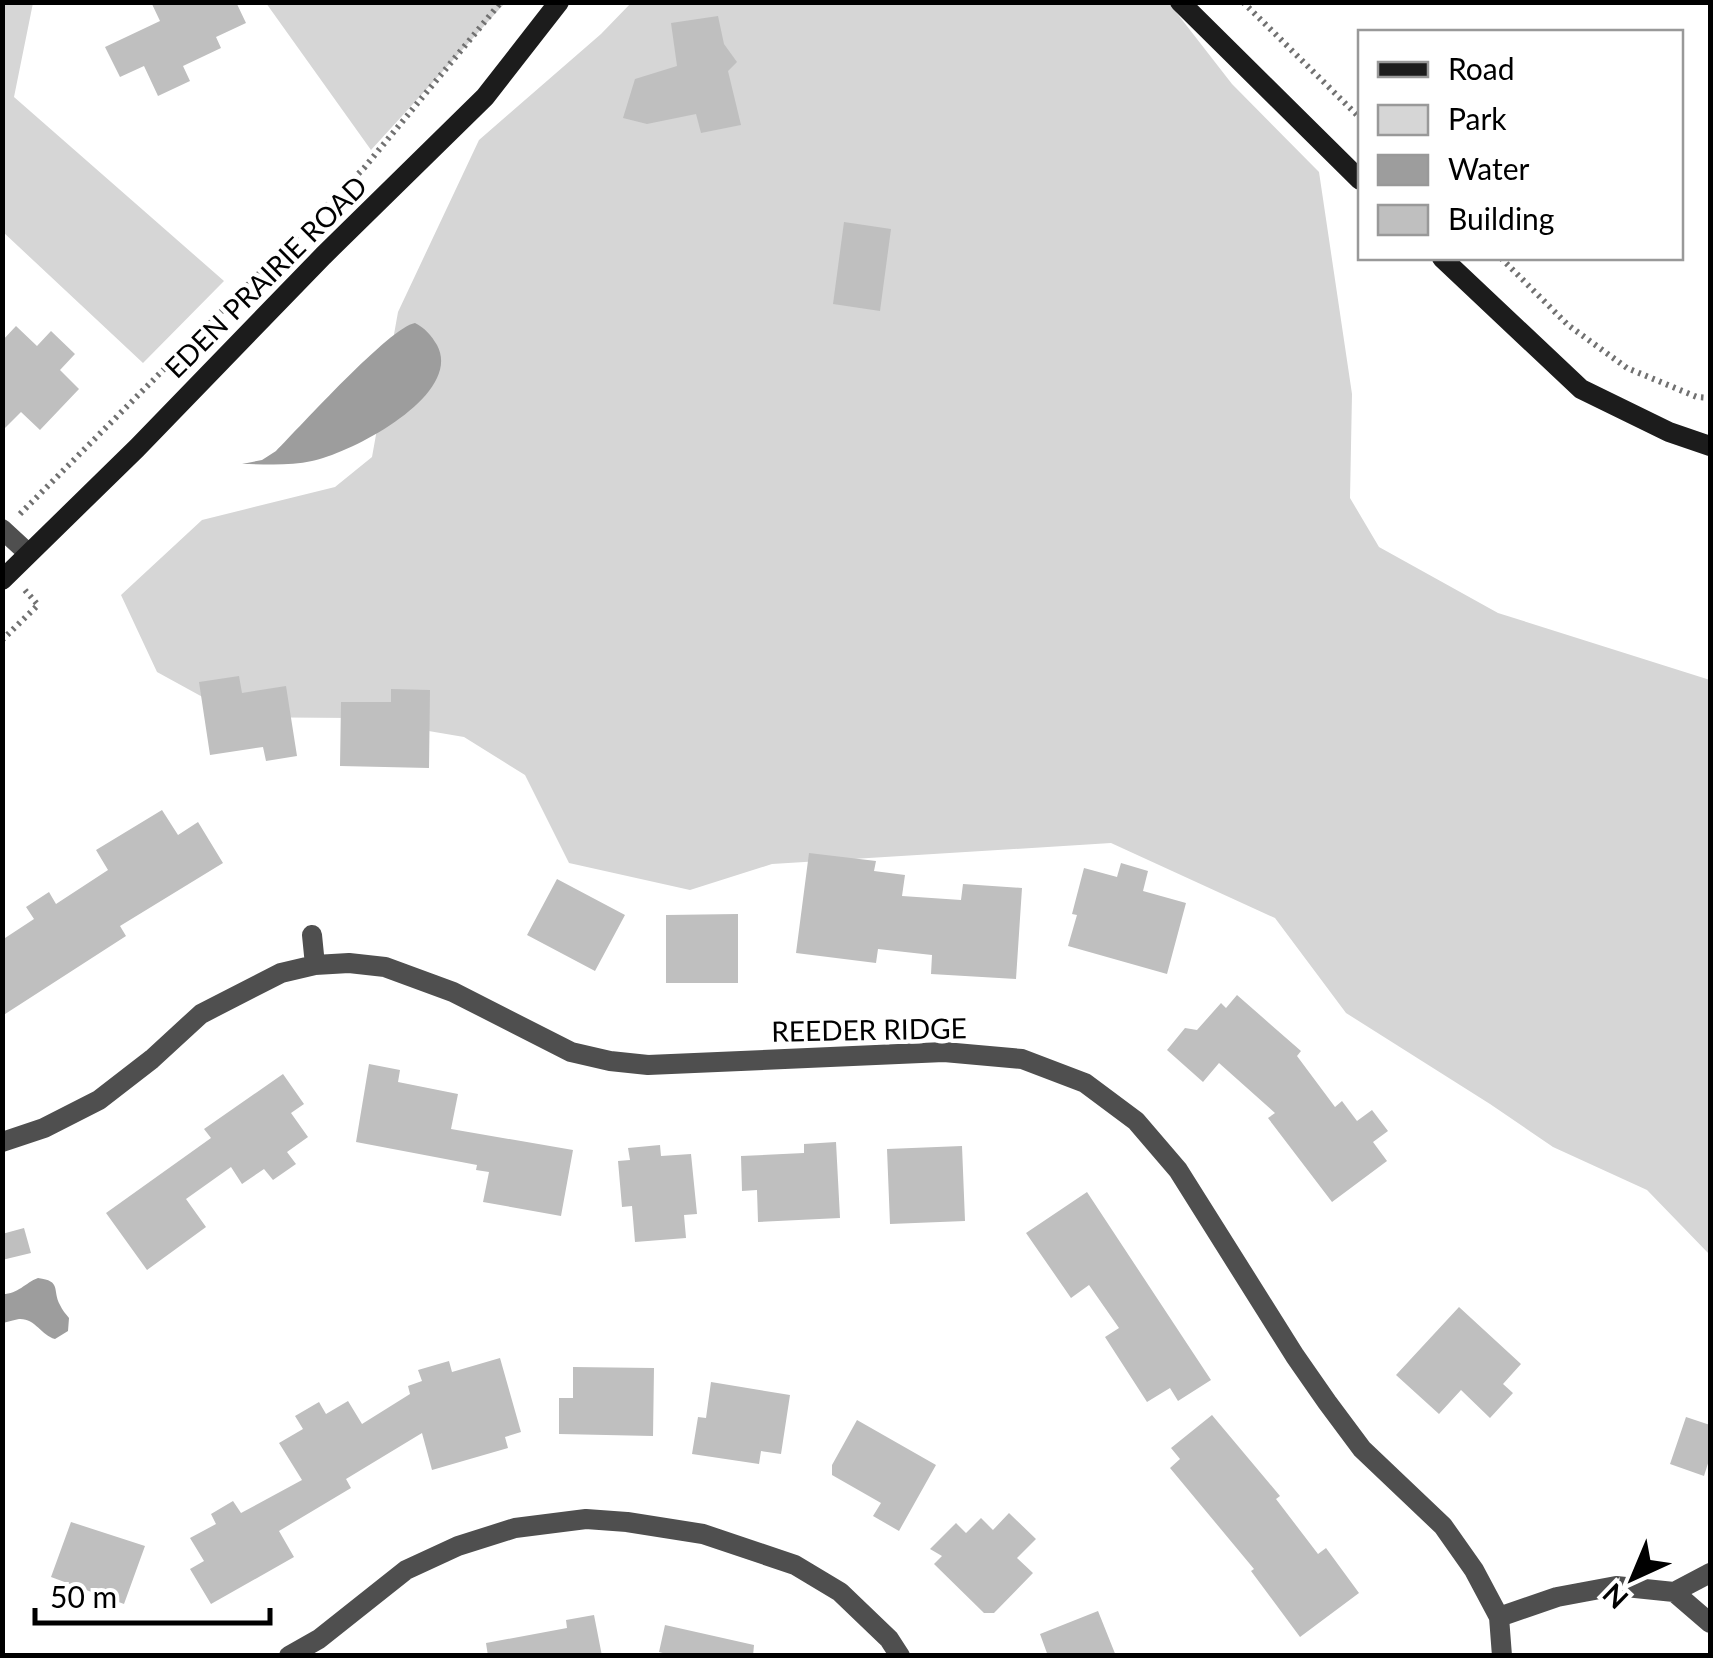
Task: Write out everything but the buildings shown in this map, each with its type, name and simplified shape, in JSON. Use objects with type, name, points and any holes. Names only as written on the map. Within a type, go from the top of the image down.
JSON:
[{"type":"street","name":"EDEN PRAIRIE ROAD","points":[[6,576],[485,97],[559,2]]},
{"type":"street","points":[[1180,2],[1358,178]]},
{"type":"street","points":[[1444,260],[1580,388],[1669,432],[1710,446]]},
{"type":"street","points":[[3,530],[28,554]]},
{"type":"street","points":[[312,935],[315,966]]},
{"type":"street","name":"REEDER RIDGE","points":[[2,1142],[44,1128],[99,1100],[152,1060],[201,1014],[281,973],[349,963],[384,967],[452,992],[572,1052],[610,1061],[648,1065],[944,1052],[1022,1059],[1085,1083],[1136,1121],[1178,1170],[1326,1402],[1362,1448],[1443,1526],[1474,1570],[1498,1617],[1502,1656]]},
{"type":"street","points":[[289,1656],[319,1639],[406,1570],[458,1546],[515,1528],[586,1519],[703,1534],[795,1565],[840,1592],[889,1639],[900,1656]]},
{"type":"street","points":[[1498,1617],[1557,1597],[1616,1586],[1674,1592],[1710,1573]]},
{"type":"street","points":[[1674,1592],[1710,1623]]},
{"type":"path","points":[[3,530],[364,168],[501,2]]},
{"type":"path","points":[[1243,2],[1358,116]]},
{"type":"path","points":[[1502,260],[1568,324],[1627,368],[1697,397],[1710,398]]},
{"type":"path","points":[[2,640],[38,605],[6,576]]},
{"type":"green space","points":[[2,3],[33,3],[14,97],[224,281],[143,363],[3,232]]},
{"type":"green space","points":[[266,3],[505,3],[371,150]]},
{"type":"green space","points":[[631,3],[1169,3],[1232,84],[1319,172],[1352,394],[1350,498],[1379,547],[1498,613],[1710,680],[1710,1255],[1647,1190],[1553,1147],[1346,1013],[1275,918],[1111,843],[772,864],[690,890],[569,863],[525,775],[464,737],[352,718],[239,717],[157,672],[121,595],[202,520],[335,487],[372,457],[398,312],[479,140]]},
{"type":"water","points":[[415,323],[435,341],[441,364],[434,383],[420,402],[376,434],[330,456],[286,464],[242,464],[262,460],[276,451],[366,359]]},
{"type":"water","points":[[38,1278],[53,1284],[69,1318],[68,1331],[55,1339],[25,1319],[3,1323],[3,1294]]}]
